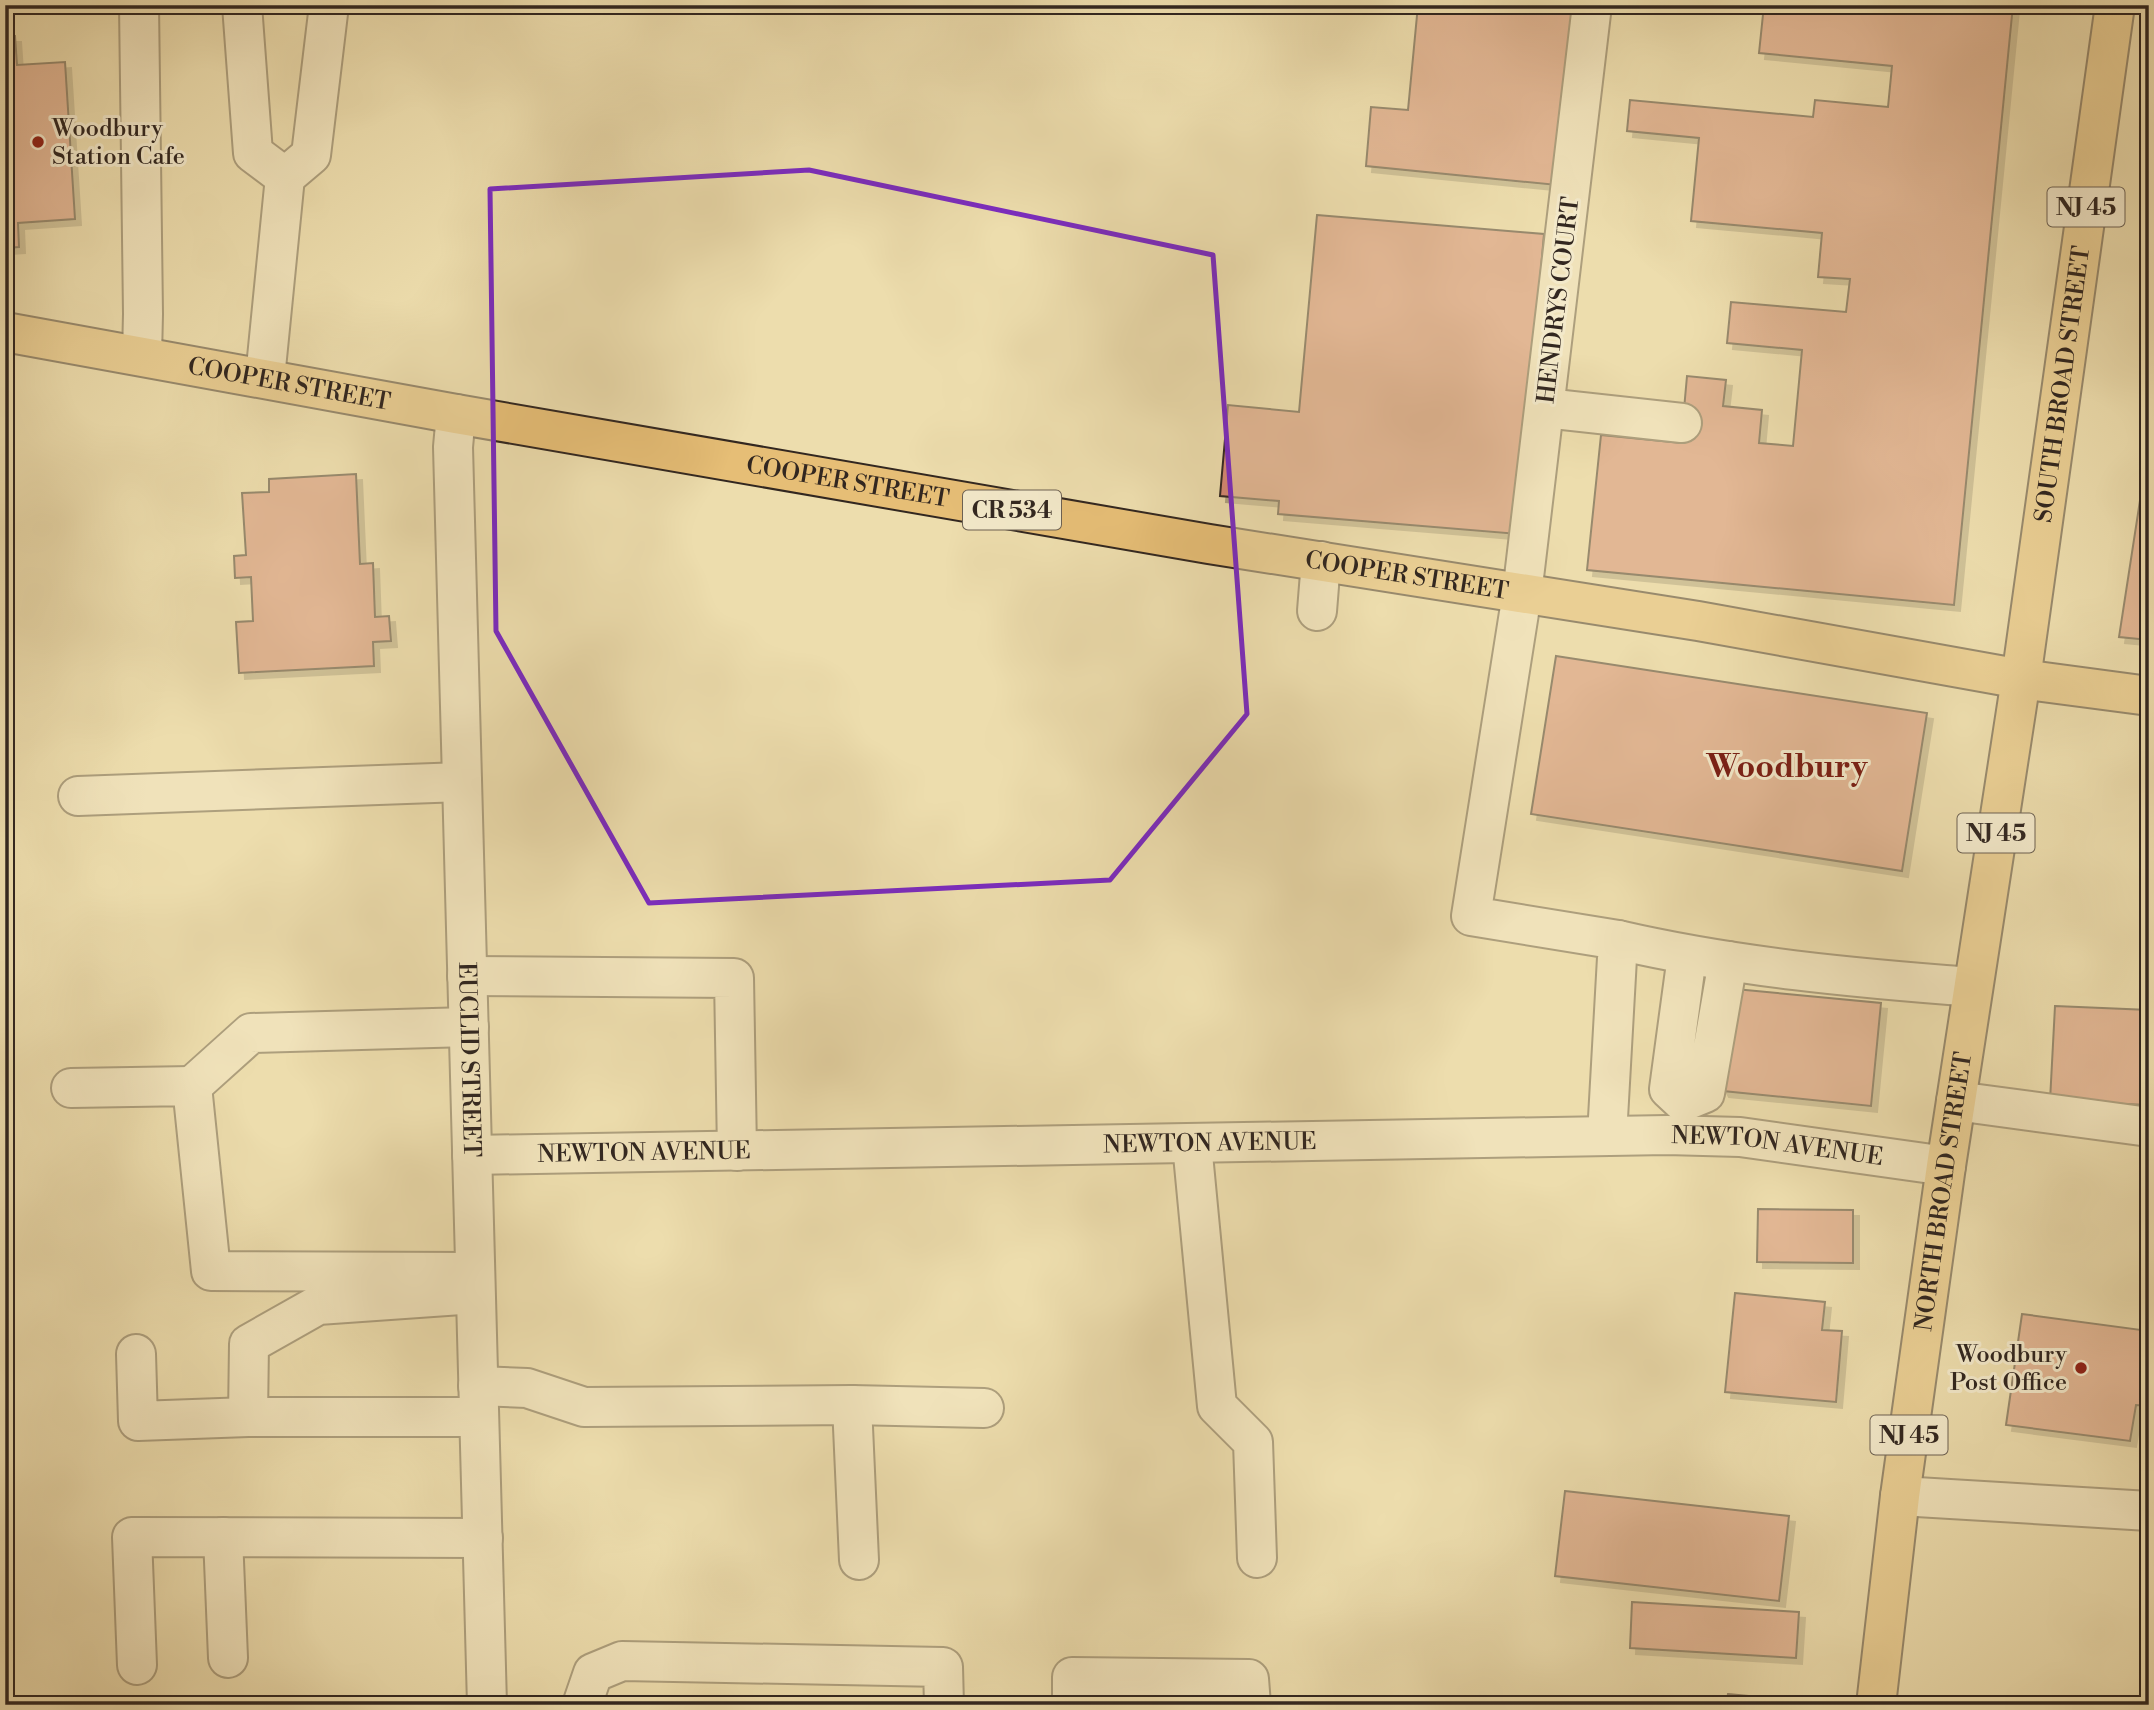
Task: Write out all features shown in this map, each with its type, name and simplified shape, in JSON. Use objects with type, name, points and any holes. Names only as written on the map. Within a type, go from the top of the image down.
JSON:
[{"type":"main road","name":"SOUTH BROAD STREET","points":[[2021,679],[2115,5]]},
{"type":"main road","name":"COOPER STREET","points":[[5,332],[456,414],[1321,561],[1698,621],[2021,679],[2149,696]]},
{"type":"main road","name":"NORTH BROAD STREET","points":[[1877,1705],[1900,1496],[1946,1167],[2021,679]]},
{"type":"street","points":[[139,5],[142,356]]},
{"type":"street","points":[[242,5],[253,153],[285,177]]},
{"type":"street","points":[[265,379],[285,177],[311,155],[329,5]]},
{"type":"street","name":"HENDRYS COURT","points":[[1592,5],[1522,594],[1471,916],[1618,940]]},
{"type":"street","points":[[1545,408],[1682,423]]},
{"type":"street","name":"EUCLID STREET","points":[[456,414],[453,446],[487,1705]]},
{"type":"street","points":[[1317,611],[1321,561]]},
{"type":"street","points":[[78,796],[462,782]]},
{"type":"street","points":[[1607,1136],[1618,940],[1707,958],[1854,978],[1973,987]]},
{"type":"street","points":[[1681,1118],[1706,1093],[1707,958]]},
{"type":"street","points":[[467,976],[734,978],[737,1151]]},
{"type":"street","points":[[71,1088],[192,1086],[251,1033],[469,1027]]},
{"type":"street","points":[[192,1086],[211,1271],[475,1283]]},
{"type":"street","points":[[1956,1101],[2149,1127]]},
{"type":"street","name":"NEWTON AVENUE","points":[[472,1155],[1607,1136],[1681,1118],[1740,1137],[1946,1167]]},
{"type":"street","points":[[1192,1144],[1217,1406],[1253,1442],[1256,1558]]},
{"type":"street","points":[[248,1417],[249,1344],[318,1305],[475,1283]]},
{"type":"street","points":[[136,1354],[138,1421],[248,1417],[479,1401],[527,1388],[584,1407],[852,1405],[984,1408]]},
{"type":"street","points":[[852,1405],[859,1560]]},
{"type":"street","points":[[1900,1496],[2149,1511]]},
{"type":"street","points":[[137,1665],[132,1537],[483,1538]]},
{"type":"street","points":[[223,1537],[228,1658]]},
{"type":"street","points":[[582,1705],[593,1673],[622,1661],[943,1667],[944,1705]]},
{"type":"street","points":[[1072,1705],[1072,1677],[1248,1679],[1251,1705]]},
{"type":"highlighted area","points":[[809,170],[1213,255],[1247,714],[1110,880],[649,903],[496,631],[490,189]]},
{"type":"building","points":[[1418,5],[1576,5],[1557,185],[1366,166],[1371,107],[1408,110]]},
{"type":"building","points":[[1764,5],[2013,5],[1954,605],[1587,570],[1601,435],[1681,443],[1687,376],[1726,380],[1723,406],[1762,410],[1759,443],[1793,446],[1802,350],[1727,343],[1731,302],[1846,312],[1850,279],[1818,277],[1822,233],[1691,221],[1699,138],[1627,131],[1630,100],[1813,117],[1815,100],[1888,107],[1892,66],[1759,53]]},
{"type":"building","name":"Woodbury Station Cafe","points":[[5,36],[15,36],[17,65],[65,62],[75,219],[18,223],[19,247],[5,248]]},
{"type":"building","points":[[1317,215],[1544,234],[1518,534],[1278,514],[1279,501],[1220,496],[1228,405],[1299,412]]},
{"type":"building","points":[[2149,442],[2149,640],[2119,637]]},
{"type":"building","points":[[356,474],[360,564],[373,563],[375,617],[389,616],[391,641],[373,642],[374,666],[239,673],[236,622],[253,621],[251,577],[235,578],[234,556],[246,555],[242,493],[269,492],[269,479]]},
{"type":"building","points":[[1556,656],[1927,713],[1902,871],[1531,814]]},
{"type":"building","points":[[1735,989],[1881,1003],[1871,1106],[1723,1091],[1672,998],[1734,1003]]},
{"type":"building","points":[[2055,1006],[2149,1010],[2149,1105],[2050,1101]]},
{"type":"building","points":[[1758,1209],[1853,1210],[1853,1263],[1757,1262]]},
{"type":"building","points":[[1735,1293],[1825,1302],[1822,1330],[1842,1331],[1836,1402],[1725,1392]]},
{"type":"building","name":"Woodbury Post Office","points":[[2022,1314],[2149,1331],[2149,1406],[2136,1405],[2130,1441],[2006,1425]]},
{"type":"building","points":[[1565,1491],[1789,1516],[1779,1601],[1555,1576]]},
{"type":"building","points":[[1632,1602],[1799,1612],[1796,1658],[1630,1648]]},
{"type":"building","points":[[1728,1694],[1779,1699],[1779,1705],[1726,1705]]},
{"type":"place","name":"Woodbury Station Cafe","points":[[38,142]]},
{"type":"place","name":"Woodbury Post Office","points":[[2081,1368]]},
{"type":"district","name":"Woodbury","points":[[1787,766]]}]
